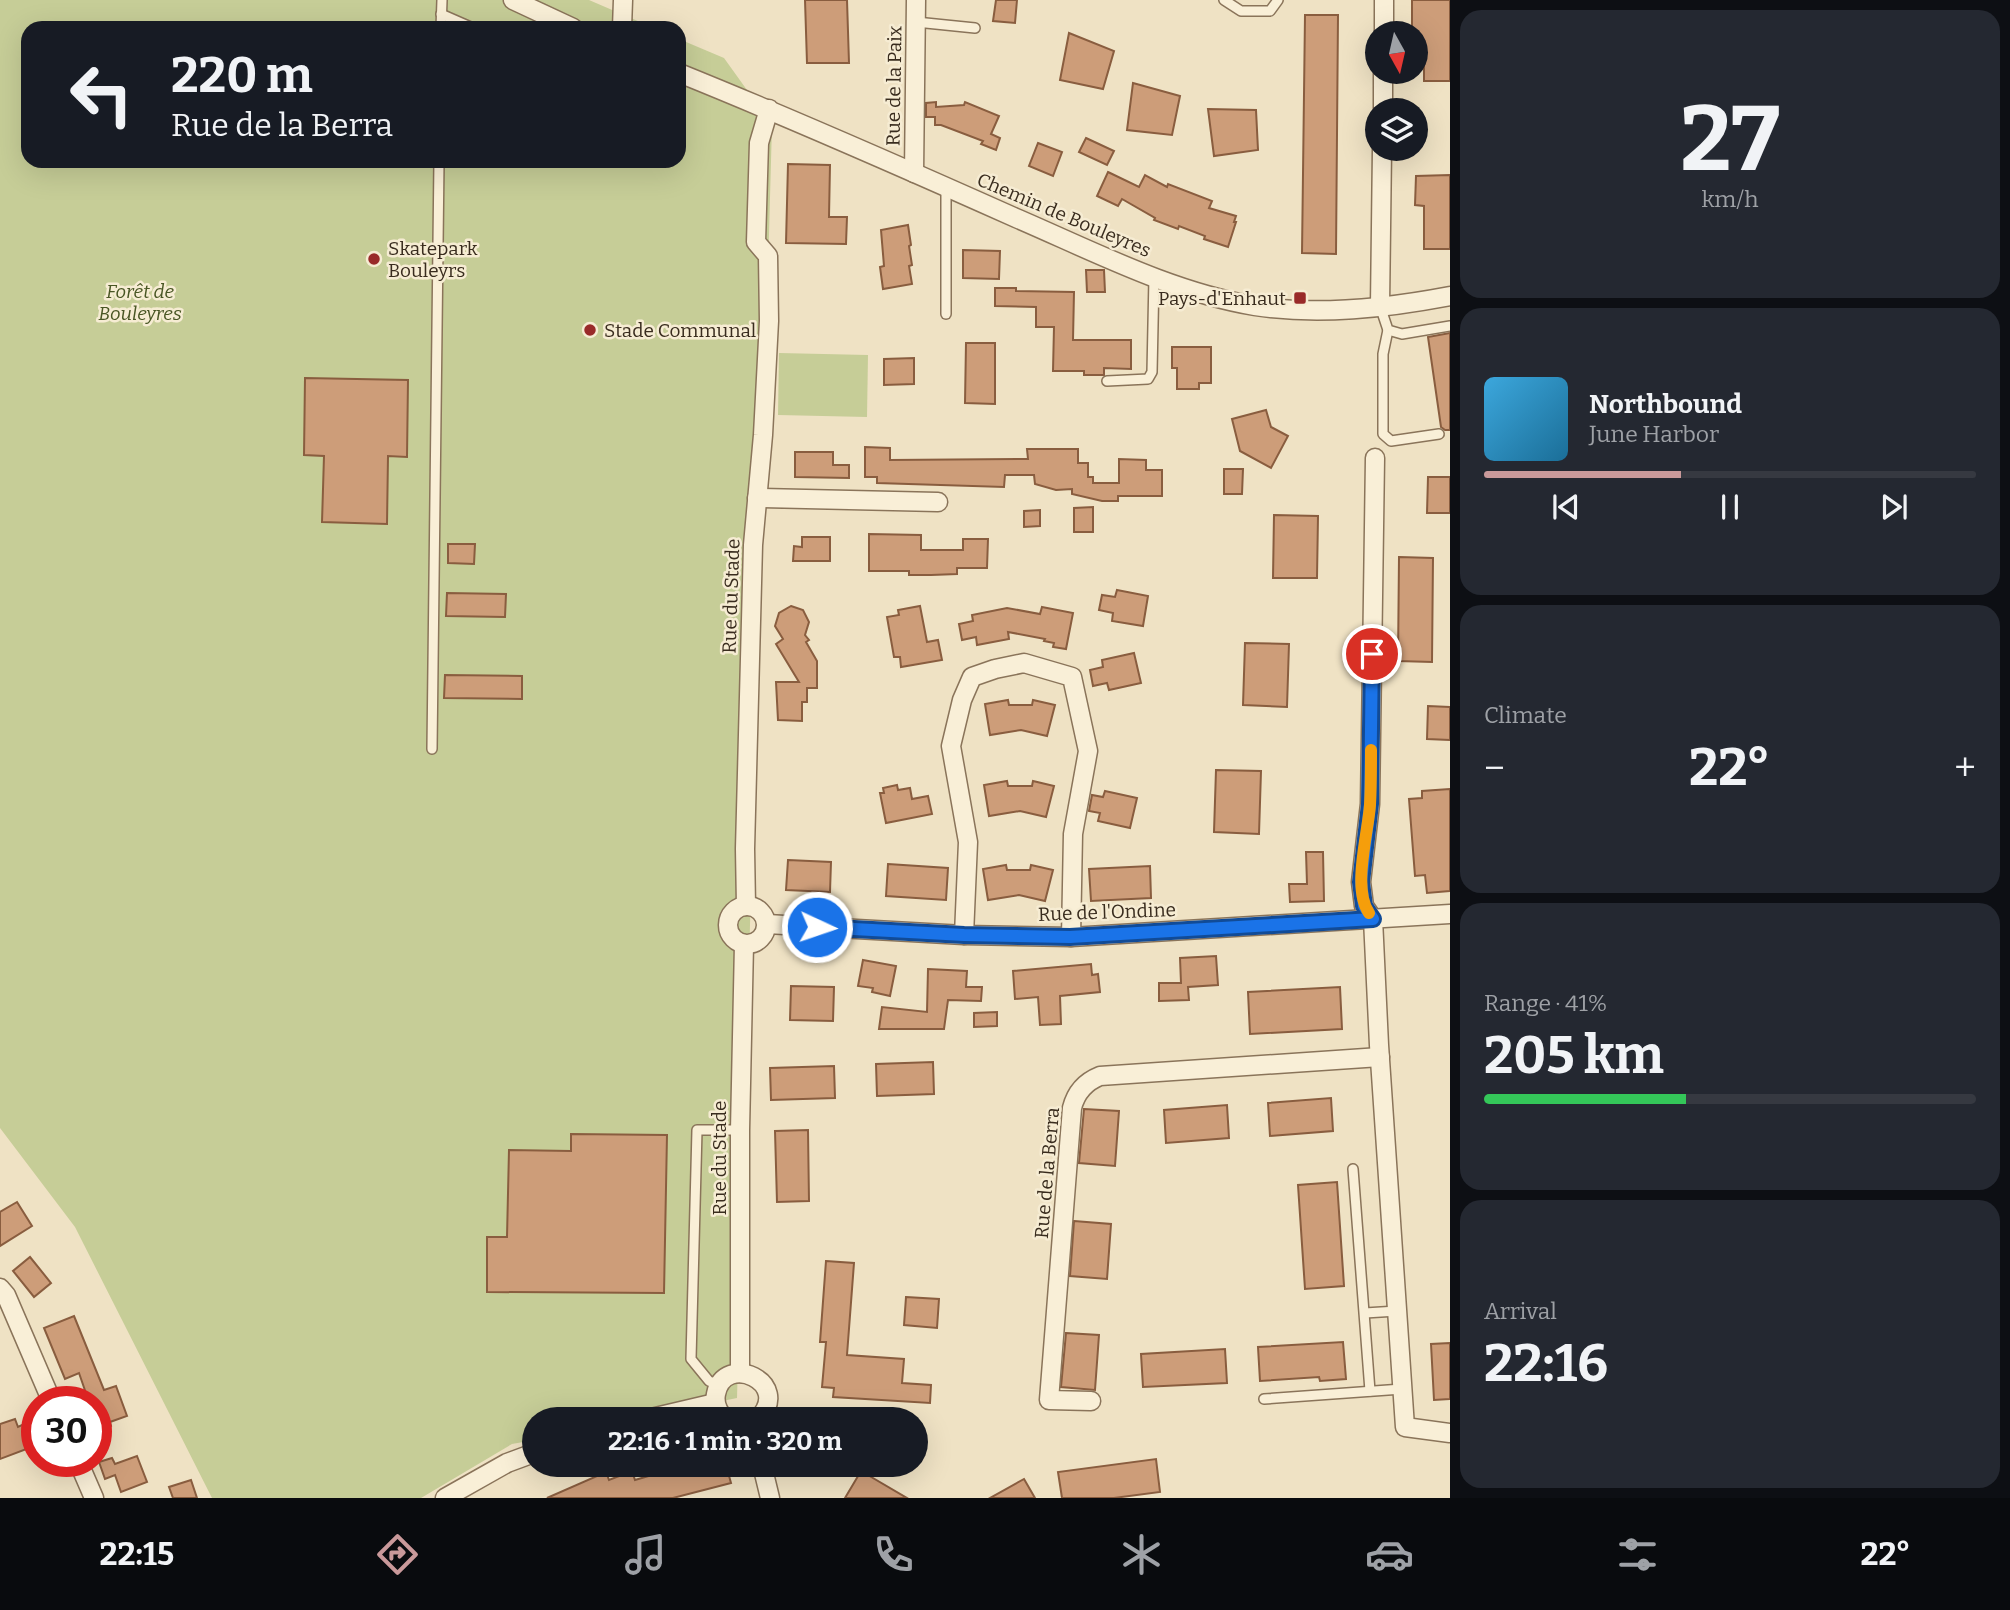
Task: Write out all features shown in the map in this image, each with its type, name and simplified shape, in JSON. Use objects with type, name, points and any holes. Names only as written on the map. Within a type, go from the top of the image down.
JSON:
[{"type":"street","points":[[513,0],[558,21]]},
{"type":"street","points":[[622,0],[622,21]]},
{"type":"street","name":"Rue de la Paix","points":[[914,173],[916,0]]},
{"type":"street","points":[[1384,0],[1384,21]]},
{"type":"street","name":"Chemin de Bouleyres","points":[[686,76],[769,109],[1154,277],[1228,301],[1299,310],[1380,306],[1450,296]]},
{"type":"street","name":"Rue du Stade","points":[[740,1373],[740,1130],[744,944],[731,936],[727,926],[733,912],[746,906],[753,545],[764,435],[769,321],[768,256],[756,242],[759,142],[769,109]]},
{"type":"street","points":[[1380,306],[1382,161]]},
{"type":"street","points":[[1375,458],[1370,804],[1361,882],[1364,906],[1373,919],[1405,1427],[1450,1433]]},
{"type":"street","points":[[757,498],[938,502]]},
{"type":"street","points":[[964,935],[968,842],[950,746],[962,700],[972,677],[1024,663],[1072,677],[1088,751],[1073,834],[1070,937]]},
{"type":"street","points":[[744,944],[757,942],[762,937],[766,924],[762,913],[752,906],[746,906]]},
{"type":"street","name":"Rue de l'Ondine","points":[[766,924],[964,935],[1070,937],[1450,914]]},
{"type":"street","name":"Rue de la Berra","points":[[1091,1401],[1049,1400],[1072,1108],[1081,1088],[1091,1079],[1100,1076],[1380,1057]]},
{"type":"street","points":[[0,1288],[6,1295],[45,1386]]},
{"type":"street","points":[[717,1407],[715,1403],[719,1385],[727,1377],[740,1373],[754,1376],[764,1385],[768,1396],[766,1407]]},
{"type":"street","points":[[698,1407],[715,1403]]},
{"type":"street","points":[[445,1498],[522,1457]]},
{"type":"street","points":[[84,1477],[93,1498]]},
{"type":"street","points":[[765,1477],[770,1498]]},
{"type":"lane","points":[[441,21],[442,0]]},
{"type":"lane","points":[[1224,0],[1241,10],[1269,11],[1278,0]]},
{"type":"lane","points":[[441,14],[457,21]]},
{"type":"lane","points":[[916,22],[975,28]]},
{"type":"lane","points":[[432,749],[439,168]]},
{"type":"lane","points":[[946,187],[946,314]]},
{"type":"lane","points":[[1107,381],[1148,379],[1152,372],[1154,277]]},
{"type":"lane","points":[[1380,306],[1388,330],[1383,354],[1382,434],[1391,441],[1439,434]]},
{"type":"lane","points":[[1388,330],[1402,334],[1450,326]]},
{"type":"lane","points":[[719,1385],[709,1381],[691,1359],[697,1130],[740,1130]]},
{"type":"lane","points":[[1353,1169],[1370,1391]]},
{"type":"lane","points":[[1365,1313],[1397,1311]]},
{"type":"lane","points":[[1265,1399],[1402,1389]]},
{"type":"green space","name":"Forêt de Bouleyres","points":[[0,0],[589,0],[638,21],[21,21],[21,168],[686,168],[686,42],[724,58],[772,125],[737,1398],[692,1407],[522,1407],[522,1442],[512,1444],[421,1498],[212,1498],[75,1227],[0,1128]]},
{"type":"green space","points":[[779,353],[868,355],[867,417],[778,415]]},
{"type":"building","points":[[805,0],[847,0],[849,63],[807,63]]},
{"type":"building","points":[[996,0],[1017,0],[1015,23],[993,21]]},
{"type":"building","points":[[1412,0],[1450,0],[1450,81],[1428,81],[1428,21],[1412,21]]},
{"type":"building","points":[[1305,15],[1338,15],[1336,254],[1302,253]]},
{"type":"building","points":[[1069,33],[1114,51],[1103,89],[1060,80]]},
{"type":"building","points":[[1133,83],[1180,96],[1172,135],[1127,130]]},
{"type":"building","points":[[936,102],[936,107],[964,105],[965,102],[999,116],[991,134],[1000,138],[996,150],[981,144],[983,141],[935,125],[935,117],[926,117],[926,103]]},
{"type":"building","points":[[1208,109],[1256,110],[1258,150],[1214,156]]},
{"type":"building","points":[[1086,138],[1114,151],[1107,165],[1079,152]]},
{"type":"building","points":[[1038,143],[1062,152],[1053,176],[1029,166]]},
{"type":"building","points":[[788,164],[830,165],[829,217],[847,217],[846,244],[786,243]]},
{"type":"building","points":[[1108,172],[1139,187],[1145,175],[1167,187],[1168,184],[1212,201],[1209,208],[1236,216],[1228,247],[1204,239],[1205,236],[1179,226],[1178,229],[1154,220],[1155,218],[1122,199],[1118,206],[1097,196]]},
{"type":"building","points":[[1450,175],[1450,249],[1424,249],[1424,206],[1415,205],[1416,176]]},
{"type":"building","points":[[908,225],[912,284],[883,289],[880,267],[884,266],[881,230]]},
{"type":"building","points":[[963,250],[1000,251],[999,279],[963,278]]},
{"type":"building","points":[[1086,270],[1104,270],[1105,292],[1087,292]]},
{"type":"building","points":[[995,288],[1074,292],[1073,340],[1131,340],[1131,369],[1104,368],[1104,375],[1084,375],[1084,371],[1053,371],[1054,327],[1036,327],[1036,307],[995,306]]},
{"type":"building","points":[[1450,333],[1450,430],[1445,430],[1441,427],[1428,337]]},
{"type":"building","points":[[966,343],[995,343],[995,404],[965,403]]},
{"type":"building","points":[[1172,347],[1211,347],[1211,383],[1199,383],[1199,389],[1177,389],[1177,368],[1172,368]]},
{"type":"building","points":[[914,358],[914,384],[884,385],[884,359]]},
{"type":"building","points":[[305,378],[408,380],[407,457],[388,456],[387,524],[322,522],[324,456],[304,455]]},
{"type":"building","points":[[1266,410],[1271,427],[1288,436],[1271,468],[1240,451],[1232,419]]},
{"type":"building","points":[[865,447],[890,448],[890,460],[1028,459],[1027,449],[1078,449],[1078,463],[1088,463],[1088,477],[1093,477],[1093,483],[1119,483],[1119,459],[1146,460],[1146,470],[1162,470],[1162,496],[1118,496],[1118,501],[1102,501],[1072,494],[1072,489],[1056,490],[1035,484],[1034,475],[1005,475],[1004,487],[877,483],[877,477],[865,477]]},
{"type":"building","points":[[795,452],[833,452],[833,465],[849,465],[849,478],[795,477]]},
{"type":"building","points":[[1224,469],[1243,469],[1242,494],[1224,494]]},
{"type":"building","points":[[1428,477],[1450,477],[1450,513],[1427,513]]},
{"type":"building","points":[[1093,507],[1093,532],[1074,532],[1074,508]]},
{"type":"building","points":[[1040,510],[1040,526],[1024,527],[1024,511]]},
{"type":"building","points":[[1274,515],[1318,516],[1317,578],[1273,578]]},
{"type":"building","points":[[869,534],[921,535],[921,550],[963,550],[963,539],[988,539],[987,568],[957,568],[957,574],[931,575],[909,575],[909,571],[869,571]]},
{"type":"building","points":[[802,537],[830,537],[830,561],[793,561],[794,546],[802,547]]},
{"type":"building","points":[[448,544],[475,544],[474,564],[448,563]]},
{"type":"building","points":[[1399,557],[1433,558],[1432,662],[1398,661]]},
{"type":"building","points":[[1117,590],[1148,596],[1143,626],[1112,621],[1113,613],[1099,610],[1102,595],[1115,597]]},
{"type":"building","points":[[447,593],[506,594],[505,617],[446,616]]},
{"type":"building","points":[[791,606],[803,610],[809,622],[805,635],[809,640],[806,642],[817,661],[817,688],[807,688],[807,702],[802,702],[802,721],[778,720],[776,682],[799,682],[776,644],[783,639],[775,626],[779,613]]},
{"type":"building","points":[[920,606],[927,642],[938,640],[942,660],[901,667],[900,657],[894,657],[887,617],[899,615],[898,610]]},
{"type":"building","points":[[1042,607],[1073,613],[1066,649],[1053,647],[1054,643],[1044,641],[1045,639],[1008,632],[1009,639],[977,645],[976,637],[962,640],[959,624],[973,621],[972,615],[1007,608],[1040,614]]},
{"type":"building","points":[[1245,643],[1289,644],[1287,707],[1243,705]]},
{"type":"building","points":[[1134,653],[1141,683],[1109,690],[1107,683],[1093,686],[1090,670],[1103,667],[1102,660]]},
{"type":"building","points":[[445,675],[522,676],[522,699],[444,698]]},
{"type":"building","points":[[1008,700],[1009,705],[1032,705],[1033,700],[1055,705],[1047,736],[1021,730],[990,735],[985,704]]},
{"type":"building","points":[[1428,706],[1450,707],[1450,740],[1427,739]]},
{"type":"building","points":[[1216,770],[1261,771],[1259,834],[1214,832]]},
{"type":"building","points":[[1007,781],[1008,786],[1032,786],[1033,781],[1054,786],[1046,817],[1020,811],[989,816],[984,785]]},
{"type":"building","points":[[897,785],[898,790],[910,788],[912,799],[928,796],[932,814],[886,823],[880,793],[884,793],[883,788]]},
{"type":"building","points":[[1450,789],[1450,891],[1427,893],[1425,875],[1415,876],[1409,799],[1422,798],[1422,791]]},
{"type":"building","points":[[1105,791],[1137,798],[1130,828],[1098,821],[1100,813],[1089,811],[1092,795],[1103,797]]},
{"type":"building","points":[[1306,852],[1323,852],[1324,901],[1290,902],[1289,884],[1307,884]]},
{"type":"building","points":[[788,860],[831,862],[830,892],[786,890]]},
{"type":"building","points":[[888,864],[948,868],[946,900],[886,896]]},
{"type":"building","points":[[1006,865],[1007,870],[1030,870],[1031,865],[1053,870],[1045,901],[1019,895],[988,900],[983,869]]},
{"type":"building","points":[[1150,866],[1151,898],[1091,901],[1089,869]]},
{"type":"building","points":[[1216,956],[1218,985],[1188,987],[1189,1000],[1159,1001],[1159,983],[1181,983],[1180,958]]},
{"type":"building","points":[[863,960],[896,966],[890,996],[872,992],[873,988],[858,986]]},
{"type":"building","points":[[1091,964],[1092,975],[1098,974],[1100,992],[1060,996],[1061,1024],[1040,1025],[1038,997],[1015,999],[1013,971]]},
{"type":"building","points":[[928,969],[967,971],[966,987],[982,987],[981,1001],[948,1000],[944,1029],[879,1029],[882,1007],[927,1012]]},
{"type":"building","points":[[791,986],[834,987],[833,1021],[790,1020]]},
{"type":"building","points":[[1340,987],[1342,1029],[1250,1034],[1248,992]]},
{"type":"building","points":[[997,1012],[997,1026],[974,1027],[974,1013]]},
{"type":"building","points":[[933,1062],[934,1094],[877,1096],[876,1064]]},
{"type":"building","points":[[834,1066],[835,1098],[771,1100],[770,1068]]},
{"type":"building","points":[[1331,1098],[1333,1131],[1270,1136],[1268,1103]]},
{"type":"building","points":[[1227,1105],[1229,1138],[1166,1143],[1164,1110]]},
{"type":"building","points":[[1084,1109],[1119,1111],[1115,1166],[1079,1163]]},
{"type":"building","points":[[808,1130],[809,1201],[777,1202],[775,1131]]},
{"type":"building","points":[[571,1134],[667,1135],[664,1293],[487,1292],[487,1237],[507,1237],[509,1150],[571,1151]]},
{"type":"building","points":[[1337,1182],[1344,1286],[1305,1289],[1298,1185]]},
{"type":"building","points":[[17,1202],[32,1226],[0,1246],[0,1212]]},
{"type":"building","points":[[1074,1221],[1111,1224],[1107,1279],[1070,1276]]},
{"type":"building","points":[[30,1257],[51,1283],[34,1297],[13,1271]]},
{"type":"building","points":[[826,1261],[854,1263],[847,1355],[904,1359],[902,1383],[931,1385],[930,1403],[833,1397],[834,1388],[822,1387],[826,1342],[820,1342]]},
{"type":"building","points":[[906,1297],[939,1299],[937,1328],[904,1325]]},
{"type":"building","points":[[74,1316],[102,1386],[83,1386],[79,1373],[65,1379],[44,1328]]},
{"type":"building","points":[[1066,1333],[1099,1335],[1095,1390],[1061,1387]]},
{"type":"building","points":[[1343,1342],[1346,1379],[1320,1381],[1319,1377],[1260,1381],[1258,1347]]},
{"type":"building","points":[[1450,1343],[1450,1399],[1434,1400],[1431,1344]]},
{"type":"building","points":[[1225,1349],[1227,1383],[1143,1387],[1141,1354]]},
{"type":"building","points":[[116,1386],[127,1416],[112,1421],[112,1387]]},
{"type":"building","points":[[15,1419],[18,1427],[21,1426],[21,1451],[0,1459],[0,1424]]},
{"type":"building","points":[[137,1456],[147,1482],[121,1492],[115,1475],[112,1476],[112,1458],[115,1464]]},
{"type":"building","points":[[1156,1459],[1160,1492],[1114,1498],[1062,1498],[1058,1472]]},
{"type":"building","points":[[595,1477],[608,1477],[609,1480],[634,1477],[635,1480],[645,1477],[729,1477],[731,1483],[673,1498],[547,1498]]},
{"type":"building","points":[[857,1477],[871,1477],[907,1498],[845,1498]]},
{"type":"building","points":[[1024,1479],[1035,1498],[990,1498]]},
{"type":"building","points":[[191,1480],[197,1498],[173,1498],[169,1487]]},
{"type":"slow traffic","points":[[1369,913],[1364,906],[1361,882],[1370,804],[1371,750]]},
{"type":"place","name":"Skatepark Bouleyrs","points":[[374,259]]},
{"type":"place","name":"Pays-d'Enhaut","points":[[1300,298]]},
{"type":"place","name":"Stade Communal","points":[[590,330]]},
{"type":"route","points":[[817,927],[964,935],[1070,937],[1373,919],[1364,906],[1361,882],[1370,804],[1372,654]]}]
